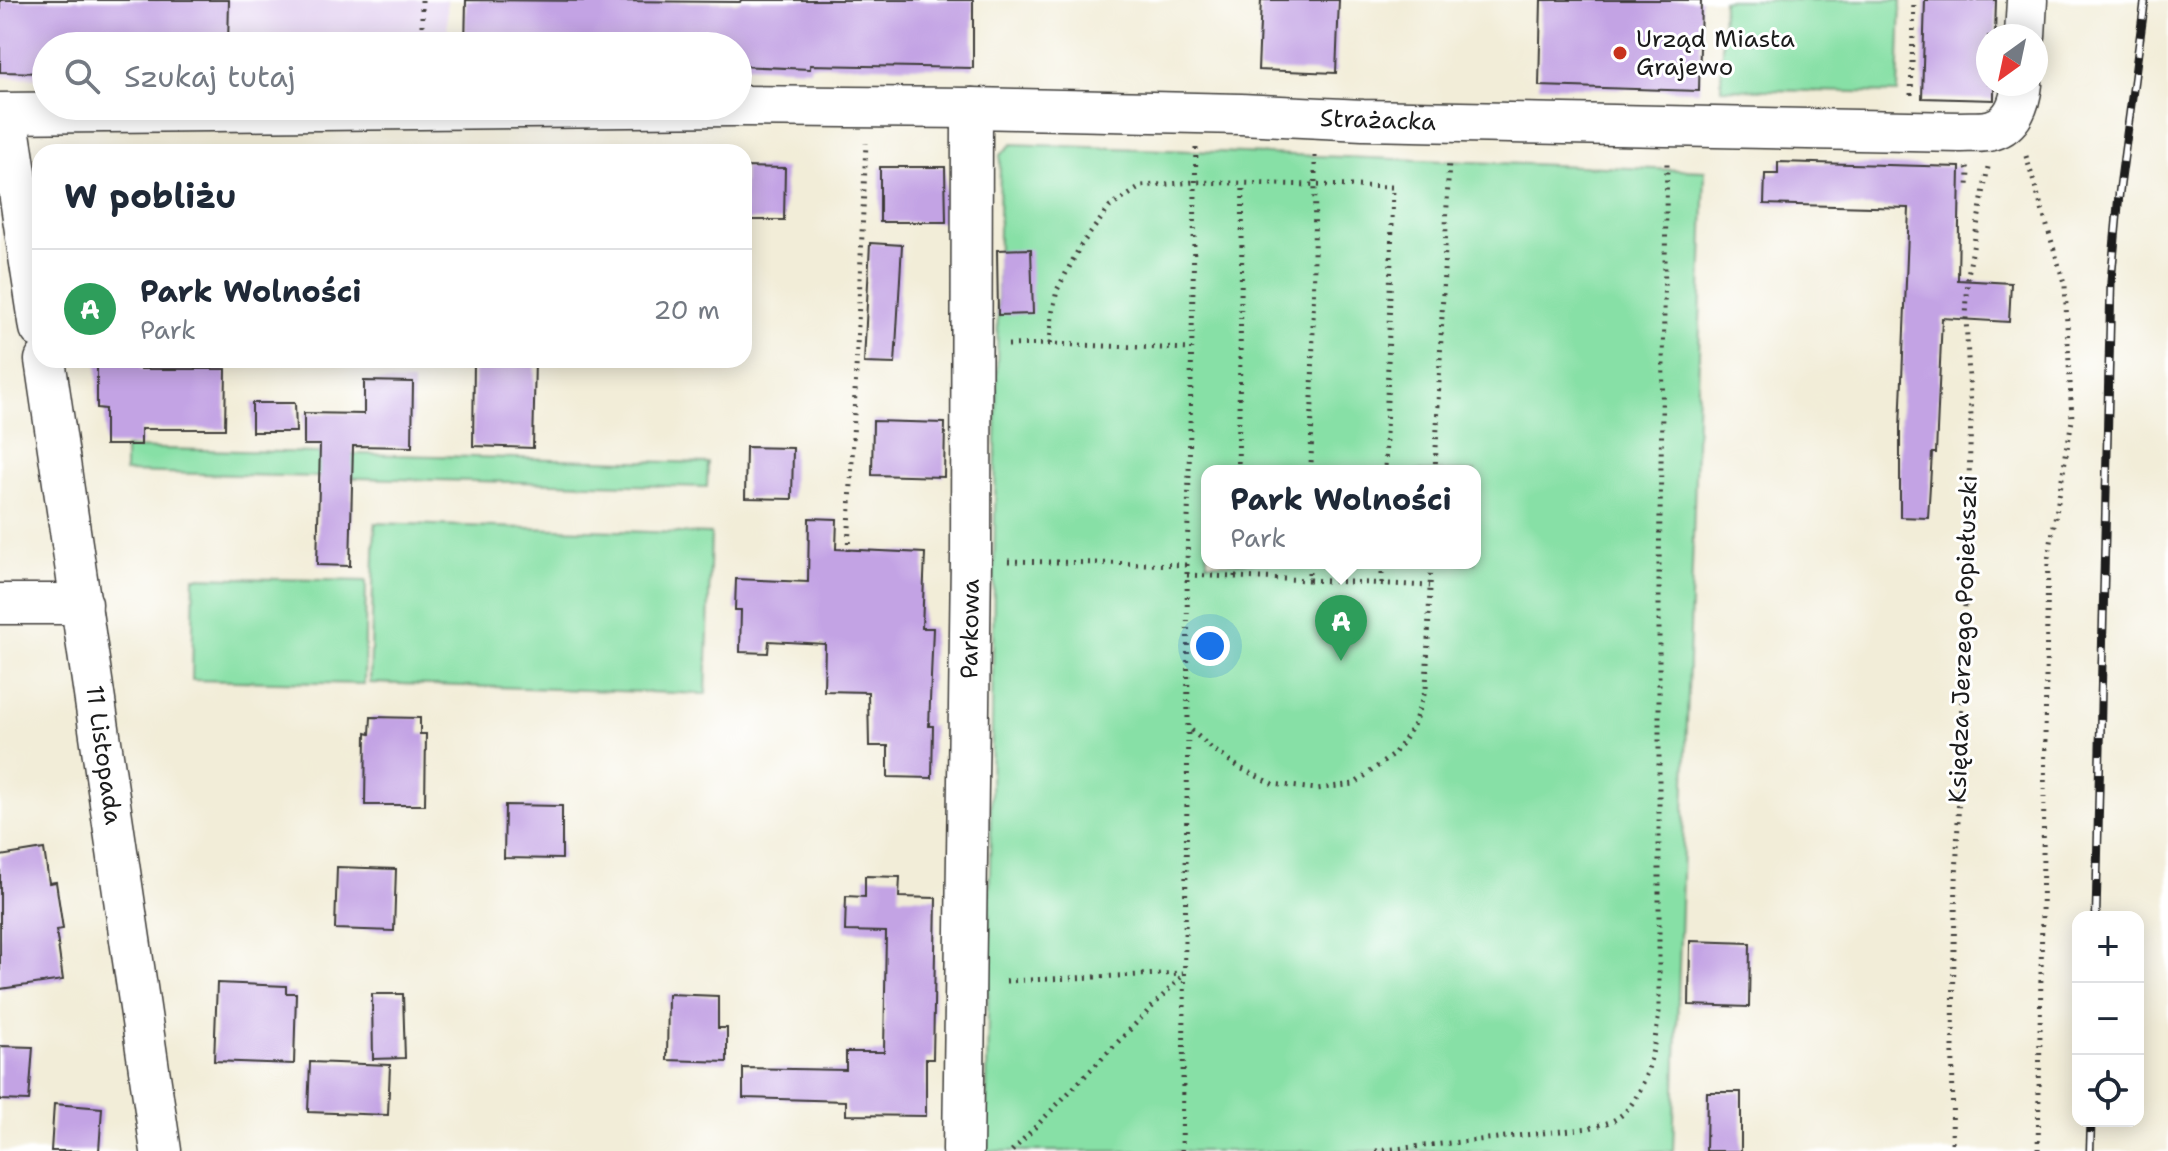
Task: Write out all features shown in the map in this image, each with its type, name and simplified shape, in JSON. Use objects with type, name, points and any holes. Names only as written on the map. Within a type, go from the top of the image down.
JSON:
[{"type":"street","points":[[2026,24],[2027,0]]},
{"type":"street","name":"Strażacka","points":[[752,106],[972,108],[1241,114],[1378,121],[1960,132],[2010,110]]},
{"type":"street","name":"Parkowa","points":[[963,1151],[971,559],[972,108]]},
{"type":"street","points":[[4,113],[32,280]]},
{"type":"street","name":"Strażacka","points":[[4,113],[32,113]]},
{"type":"street","name":"11 Listopada","points":[[46,368],[161,1151]]},
{"type":"street","points":[[0,604],[82,604]]},
{"type":"path","points":[[422,0],[422,32]]},
{"type":"path","points":[[1911,106],[1914,0]]},
{"type":"path","points":[[848,551],[865,106]]},
{"type":"path","points":[[2010,110],[2065,286],[2072,420],[2048,560],[2038,1151]]},
{"type":"path","name":"Księdza Jerzego Popiełuszki","points":[[1952,1151],[1954,930],[1971,417],[1966,318],[1968,275],[1984,199],[2010,110]]},
{"type":"path","points":[[1182,1151],[1187,565],[1196,143]]},
{"type":"path","points":[[1311,465],[1315,147]]},
{"type":"path","points":[[1435,465],[1450,150]]},
{"type":"path","points":[[1376,1151],[1590,1128],[1615,1120],[1626,1111],[1644,1081],[1652,1054],[1659,1012],[1659,564],[1667,158]]},
{"type":"path","points":[[1050,344],[1057,290],[1081,245],[1110,207],[1142,186],[1195,182],[1393,187],[1385,465]]},
{"type":"path","points":[[1238,465],[1243,183]]},
{"type":"path","points":[[1008,345],[1191,349]]},
{"type":"path","points":[[971,559],[1187,565]]},
{"type":"path","points":[[1235,577],[1236,569]]},
{"type":"path","points":[[1309,569],[1309,580]]},
{"type":"path","points":[[1382,569],[1382,583]]},
{"type":"path","points":[[1188,727],[1240,768],[1273,784],[1316,789],[1354,784],[1394,754],[1413,726],[1426,689],[1431,569]]},
{"type":"path","points":[[1187,575],[1430,586]]},
{"type":"path","points":[[1006,981],[1184,973]]},
{"type":"path","points":[[1012,1151],[1184,973]]},
{"type":"shaded area","points":[[0,0],[447,0],[448,32],[32,32],[32,78],[0,77]]},
{"type":"green space","points":[[1723,0],[1901,0],[1898,93],[1721,89]]},
{"type":"green space","points":[[1012,144],[1705,171],[1673,1151],[986,1151],[1000,155]]},
{"type":"green space","points":[[125,448],[708,463],[707,487],[125,472]]},
{"type":"green space","points":[[375,523],[711,534],[706,694],[370,683]]},
{"type":"green space","points":[[194,577],[366,581],[364,684],[192,680]]},
{"type":"building","points":[[0,0],[229,0],[228,32],[32,32],[32,73],[0,72]]},
{"type":"building","points":[[466,0],[973,0],[973,68],[752,67],[752,32],[465,32]]},
{"type":"building","points":[[1261,0],[1339,0],[1336,73],[1258,70]]},
{"type":"building","name":"Urząd Miasta Grajewo","points":[[1541,0],[1701,0],[1699,91],[1539,86]]},
{"type":"building","points":[[1925,0],[1996,0],[1995,24],[1976,24],[1976,96],[1994,96],[1994,100],[1922,98]]},
{"type":"building","points":[[1778,162],[1960,167],[1958,280],[2011,283],[2009,322],[1942,318],[1936,453],[1932,453],[1928,518],[1900,517],[1900,428],[1909,208],[1764,204],[1765,174],[1778,174]]},
{"type":"building","points":[[752,167],[785,168],[784,220],[752,220]]},
{"type":"building","points":[[880,167],[945,167],[946,222],[880,222]]},
{"type":"building","points":[[870,243],[902,245],[895,364],[864,363]]},
{"type":"building","points":[[1031,249],[1033,314],[998,315],[997,250]]},
{"type":"building","points":[[97,368],[226,369],[225,429],[141,429],[141,445],[105,445],[105,409],[97,408]]},
{"type":"building","points":[[474,368],[535,368],[533,448],[473,446]]},
{"type":"building","points":[[364,381],[413,382],[412,447],[353,446],[350,566],[317,565],[320,445],[304,445],[304,413],[364,414]]},
{"type":"building","points":[[252,403],[295,403],[296,432],[252,432]]},
{"type":"building","points":[[873,421],[945,423],[944,477],[872,475]]},
{"type":"building","points":[[746,447],[793,448],[792,499],[745,498]]},
{"type":"building","points":[[809,518],[837,519],[836,549],[925,553],[922,628],[933,628],[929,726],[933,726],[932,778],[888,777],[888,746],[869,746],[868,692],[824,691],[825,644],[769,641],[768,653],[740,652],[741,610],[735,610],[736,579],[808,582]]},
{"type":"building","points":[[371,717],[420,718],[420,734],[426,734],[425,805],[365,805],[366,733],[370,734]]},
{"type":"building","points":[[505,805],[562,806],[562,859],[504,858]]},
{"type":"building","points":[[44,849],[49,883],[56,882],[63,929],[56,930],[63,980],[0,989],[0,856]]},
{"type":"building","points":[[337,867],[396,869],[394,931],[335,929]]},
{"type":"building","points":[[865,876],[900,877],[899,897],[936,898],[933,1059],[926,1059],[926,1116],[846,1115],[846,1101],[743,1098],[743,1068],[846,1070],[846,1052],[884,1052],[886,932],[845,931],[846,896],[865,897]]},
{"type":"building","points":[[1690,941],[1750,943],[1749,1007],[1689,1005]]},
{"type":"building","points":[[217,983],[286,986],[286,993],[296,993],[294,1064],[214,1061]]},
{"type":"building","points":[[372,994],[403,994],[405,1058],[373,1059]]},
{"type":"building","points":[[668,994],[718,996],[718,1028],[727,1028],[727,1062],[667,1060]]},
{"type":"building","points":[[0,1046],[33,1047],[29,1101],[0,1100]]},
{"type":"building","points":[[310,1062],[390,1065],[388,1115],[308,1112]]},
{"type":"building","points":[[1707,1092],[1741,1092],[1741,1151],[1706,1151]]},
{"type":"building","points":[[54,1104],[102,1108],[99,1151],[51,1151]]},
{"type":"railway","points":[[2096,911],[2111,282],[2119,194],[2145,0]]},
{"type":"railway","points":[[2090,1151],[2091,1127]]},
{"type":"place","name":"Urząd Miasta Grajewo","points":[[1620,53]]},
{"type":"place","name":"Park Wolności","points":[[1341,661]]}]
